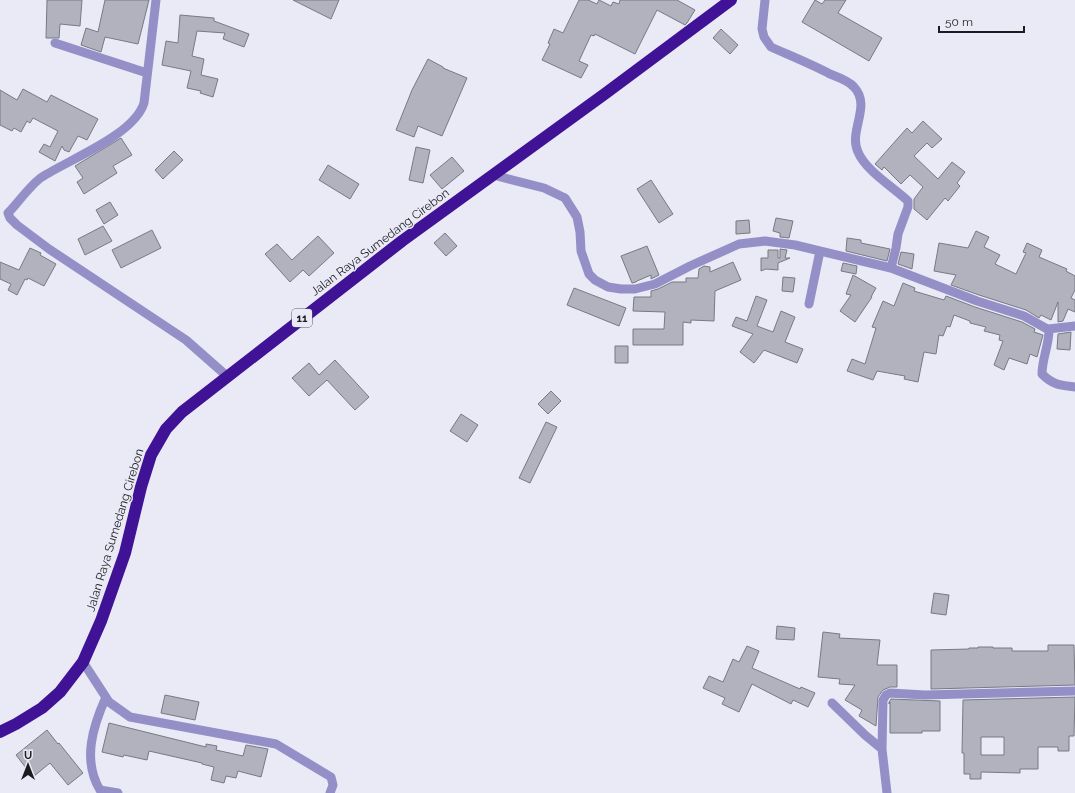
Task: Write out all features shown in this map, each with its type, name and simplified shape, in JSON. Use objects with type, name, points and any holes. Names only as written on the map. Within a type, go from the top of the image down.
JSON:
[{"type":"highway","name":"Jalan Raya Sumedang Cirebon","points":[[0,732],[42,708],[60,692],[83,662],[101,622],[125,553],[141,487],[151,455],[166,429],[182,412],[396,245],[731,0]]},
{"type":"street","points":[[156,0],[144,103],[138,116],[110,139],[40,178],[4,215],[110,290],[186,340],[228,377]]},
{"type":"street","points":[[765,0],[762,29],[764,37],[771,47],[843,80],[854,87],[860,97],[862,109],[856,133],[855,143],[857,152],[864,162],[908,201],[908,207],[898,234],[896,248],[890,268]]},
{"type":"street","points":[[55,43],[147,72]]},
{"type":"street","points":[[493,175],[544,188],[565,198],[577,217],[580,232],[581,251],[588,274],[608,287],[635,289],[655,284],[690,266],[739,244],[765,241],[795,245],[890,268],[1024,316],[1048,329],[1075,325]]},
{"type":"street","points":[[809,304],[820,251]]},
{"type":"street","points":[[1048,329],[1048,340],[1042,366],[1042,374],[1050,382],[1075,387]]},
{"type":"street","points":[[83,662],[109,702],[130,717],[276,744],[331,777],[333,784],[330,793]]},
{"type":"street","points":[[888,793],[882,749],[883,700],[886,695],[890,693],[925,695],[1075,691]]},
{"type":"street","points":[[106,697],[96,717],[91,748],[92,771],[99,791],[118,793]]},
{"type":"street","points":[[832,703],[864,735],[882,749]]},
{"type":"building","points":[[47,0],[82,0],[80,26],[60,24],[59,38],[46,38]]},
{"type":"building","points":[[105,0],[149,0],[138,44],[105,37],[101,52],[81,45],[86,28],[98,32]]},
{"type":"building","points":[[293,0],[339,0],[331,19]]},
{"type":"building","points":[[579,0],[588,0],[597,4],[599,0],[611,6],[613,2],[619,4],[620,0],[677,0],[695,10],[685,25],[657,10],[635,54],[595,34],[594,36],[591,35],[579,61],[588,65],[581,78],[542,60],[550,44],[548,43],[554,29],[563,33]]},
{"type":"building","points":[[815,0],[822,4],[825,0],[846,0],[838,13],[882,38],[869,61],[802,22]]},
{"type":"building","points":[[180,15],[214,18],[214,21],[249,34],[244,47],[223,39],[225,33],[197,31],[192,56],[204,59],[201,75],[218,79],[213,97],[200,93],[201,91],[187,88],[191,71],[162,65],[166,41],[178,43]]},
{"type":"building","points":[[721,29],[738,45],[730,54],[713,38]]},
{"type":"building","points":[[428,59],[443,68],[467,78],[442,136],[418,126],[414,137],[396,130],[412,90]]},
{"type":"building","points":[[23,89],[47,102],[51,95],[98,119],[87,140],[78,136],[69,152],[64,150],[62,146],[55,161],[39,152],[44,144],[50,147],[58,131],[33,118],[30,123],[27,121],[21,132],[14,128],[12,131],[0,125],[0,90],[17,100]]},
{"type":"building","points":[[923,121],[942,139],[932,148],[927,143],[914,156],[938,179],[952,162],[965,172],[957,183],[960,186],[948,201],[945,198],[927,220],[914,209],[914,199],[923,187],[910,175],[901,184],[884,167],[882,170],[875,164],[907,128],[912,133]]},
{"type":"building","points":[[121,138],[132,155],[113,166],[117,173],[84,194],[77,182],[83,178],[75,166]]},
{"type":"building","points":[[416,147],[430,150],[423,183],[409,180]]},
{"type":"building","points":[[174,151],[183,160],[163,179],[155,170]]},
{"type":"building","points":[[452,157],[464,171],[442,189],[430,175]]},
{"type":"building","points":[[328,165],[359,184],[350,199],[319,180]]},
{"type":"building","points":[[651,180],[673,214],[659,223],[637,189]]},
{"type":"building","points":[[110,202],[118,215],[104,224],[96,210]]},
{"type":"building","points":[[776,218],[793,221],[789,238],[780,237],[780,233],[773,231]]},
{"type":"building","points":[[749,220],[750,233],[736,234],[736,221]]},
{"type":"building","points":[[103,226],[112,241],[85,255],[78,239]]},
{"type":"building","points":[[152,230],[161,248],[121,268],[112,250]]},
{"type":"building","points":[[976,231],[989,237],[984,247],[1000,255],[995,264],[1016,274],[1026,253],[1023,252],[1027,243],[1042,250],[1039,257],[1067,269],[1066,271],[1075,276],[1075,290],[1071,298],[1075,300],[1075,312],[1068,309],[1063,321],[1058,322],[1058,302],[1051,320],[1041,315],[1039,318],[1026,310],[951,285],[956,275],[934,271],[939,243],[968,248]]},
{"type":"building","points":[[445,233],[457,246],[446,256],[434,243]]},
{"type":"building","points":[[318,236],[334,253],[309,276],[303,270],[290,282],[265,254],[277,244],[292,260]]},
{"type":"building","points":[[847,238],[861,240],[861,243],[890,249],[887,261],[846,251]]},
{"type":"building","points":[[647,246],[659,275],[651,279],[651,275],[632,283],[621,256]]},
{"type":"building","points":[[30,248],[41,253],[40,255],[56,264],[44,286],[28,278],[27,280],[25,279],[17,295],[8,290],[11,284],[0,279],[0,262],[19,270]]},
{"type":"building","points":[[780,249],[787,250],[785,258],[790,258],[778,263],[778,270],[766,269],[761,271],[761,258],[768,258],[768,250],[778,250],[778,258],[780,258]]},
{"type":"building","points":[[901,252],[914,254],[912,269],[898,264]]},
{"type":"building","points":[[733,262],[741,280],[715,291],[714,321],[691,320],[691,323],[683,322],[683,345],[633,345],[633,329],[664,329],[665,312],[633,311],[634,297],[651,297],[651,291],[672,282],[686,282],[686,278],[698,278],[699,269],[704,266],[710,267],[710,272]]},
{"type":"building","points":[[843,263],[857,266],[856,274],[841,271]]},
{"type":"building","points":[[853,275],[876,288],[872,297],[855,322],[840,311],[851,295],[846,294]]},
{"type":"building","points":[[783,277],[795,278],[793,292],[782,291]]},
{"type":"building","points":[[903,283],[915,288],[914,291],[944,300],[946,296],[1022,322],[1035,329],[1034,332],[1043,335],[1037,357],[1030,354],[1027,364],[1009,358],[1004,370],[994,365],[1003,341],[999,340],[1000,335],[984,331],[986,327],[970,323],[970,321],[954,315],[950,327],[947,326],[943,336],[939,335],[936,354],[924,352],[918,382],[904,379],[905,376],[877,371],[873,380],[847,371],[852,359],[865,364],[876,328],[872,327],[883,301],[894,306]]},
{"type":"building","points":[[574,288],[626,308],[619,326],[567,305]]},
{"type":"building","points":[[756,296],[767,300],[757,326],[773,332],[781,311],[795,317],[785,342],[803,349],[797,363],[764,350],[754,363],[740,352],[753,334],[732,326],[736,317],[747,321]]},
{"type":"building","points":[[1071,332],[1070,350],[1057,349],[1058,334]]},
{"type":"building","points":[[615,346],[628,346],[628,363],[615,363]]},
{"type":"building","points":[[335,360],[369,397],[355,410],[327,380],[309,396],[292,378],[309,363],[319,375]]},
{"type":"building","points":[[551,391],[561,401],[548,414],[538,404]]},
{"type":"building","points":[[461,414],[478,425],[467,442],[450,431]]},
{"type":"building","points":[[546,422],[557,427],[530,483],[519,478]]},
{"type":"building","points":[[934,593],[949,595],[946,615],[931,613]]},
{"type":"building","points":[[777,626],[795,628],[794,640],[776,639]]},
{"type":"building","points":[[823,632],[840,634],[839,638],[880,640],[877,665],[897,665],[897,687],[890,687],[883,690],[878,697],[876,726],[859,716],[862,710],[845,700],[855,685],[839,684],[840,679],[818,677]]},
{"type":"building","points":[[1048,645],[1074,645],[1075,685],[931,689],[931,650],[993,647],[1012,648],[1012,651],[1048,651]]},
{"type":"building","points":[[747,646],[759,651],[752,668],[800,689],[801,687],[815,693],[808,707],[793,700],[791,704],[752,684],[739,712],[722,704],[725,698],[703,688],[709,676],[723,682],[733,659],[739,662]]},
{"type":"building","points":[[165,695],[199,702],[195,720],[161,713]]},
{"type":"building","points":[[1075,697],[1074,736],[1069,736],[1069,751],[1058,751],[1058,747],[1038,747],[1038,769],[1020,769],[1020,773],[981,772],[981,779],[970,779],[970,774],[964,774],[964,753],[962,753],[963,700]],"holes":[[[981,737],[1004,737],[1004,755],[981,755]]]},
{"type":"building","points":[[891,699],[940,701],[940,731],[922,731],[922,733],[890,733],[889,702]]},
{"type":"building","points":[[109,723],[206,747],[206,744],[217,746],[216,750],[243,756],[246,745],[268,749],[261,777],[238,771],[236,778],[226,776],[224,783],[211,780],[214,767],[202,763],[149,751],[147,760],[124,755],[123,757],[102,752]]},
{"type":"building","points":[[47,730],[83,773],[68,785],[50,763],[33,777],[16,755]]}]
